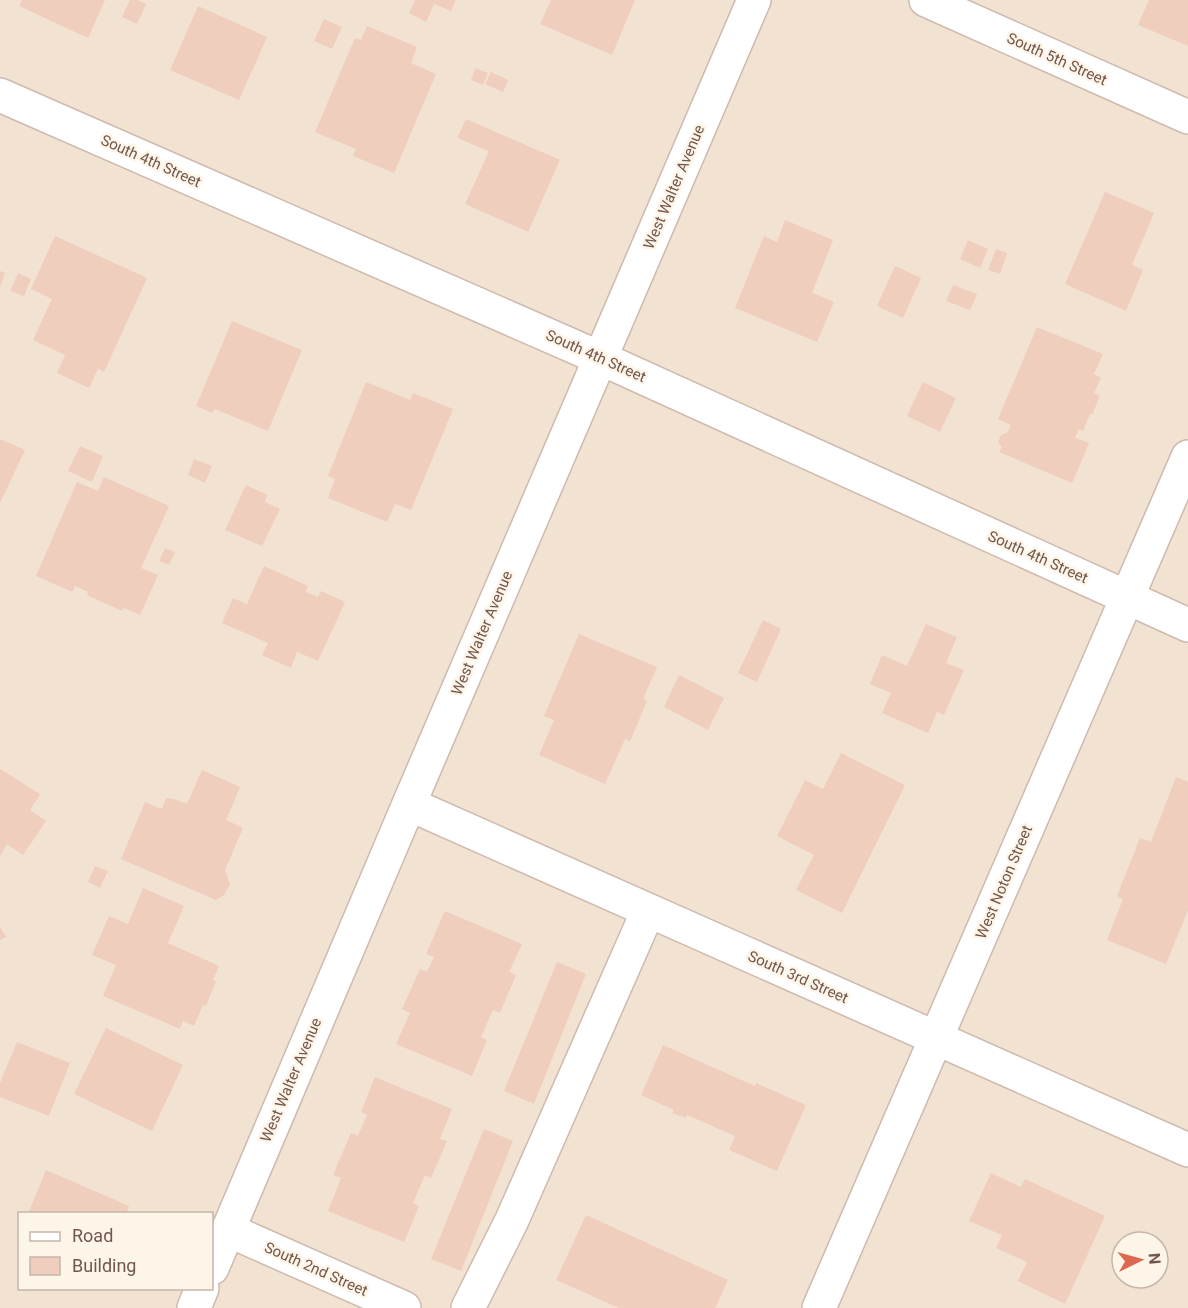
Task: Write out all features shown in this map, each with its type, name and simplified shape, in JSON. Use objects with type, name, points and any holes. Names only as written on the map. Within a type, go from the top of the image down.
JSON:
[{"type":"street","name":"West Walter Avenue","points":[[213,1266],[754,0]]},
{"type":"street","name":"South 5th Street","points":[[926,0],[1188,117]]},
{"type":"street","name":"South 4th Street","points":[[0,95],[600,358],[1188,625]]},
{"type":"street","name":"West Noton Street","points":[[819,1308],[1188,457]]},
{"type":"street","name":"South 3rd Street","points":[[409,804],[1188,1150]]},
{"type":"street","points":[[468,1308],[513,1220],[648,911]]},
{"type":"street","name":"South 2nd Street","points":[[228,1230],[404,1308]]},
{"type":"street","points":[[194,1308],[201,1290]]},
{"type":"shaded area","points":[[0,0],[1188,0],[1188,1308],[0,1308]]},
{"type":"building","points":[[22,0],[105,0],[88,38],[19,6]]},
{"type":"building","points":[[130,0],[146,4],[137,24],[122,17]]},
{"type":"building","points":[[415,0],[456,0],[451,11],[434,4],[426,22],[409,13]]},
{"type":"building","points":[[551,0],[635,0],[612,55],[540,24]]},
{"type":"building","points":[[1149,0],[1188,0],[1188,46],[1138,25]]},
{"type":"building","points":[[198,6],[267,37],[239,100],[170,70]]},
{"type":"building","points":[[324,19],[342,27],[332,49],[314,41]]},
{"type":"building","points":[[367,26],[417,47],[411,63],[436,74],[394,173],[353,156],[356,149],[315,132],[355,38],[361,40]]},
{"type":"building","points":[[475,68],[488,73],[483,85],[471,80]]},
{"type":"building","points":[[491,72],[508,80],[503,92],[485,84]]},
{"type":"building","points":[[466,119],[560,160],[528,232],[465,204],[489,151],[457,138]]},
{"type":"building","points":[[1105,192],[1154,213],[1132,265],[1143,270],[1126,311],[1065,284]]},
{"type":"building","points":[[785,220],[833,240],[812,293],[834,302],[817,342],[735,308],[764,236],[777,242]]},
{"type":"building","points":[[55,236],[147,278],[104,372],[98,369],[89,388],[57,373],[65,355],[33,340],[52,299],[31,289]]},
{"type":"building","points":[[968,240],[988,249],[980,268],[960,259]]},
{"type":"building","points":[[996,249],[1007,253],[1000,274],[988,270]]},
{"type":"building","points":[[895,266],[921,278],[903,318],[877,306]]},
{"type":"building","points":[[0,271],[5,273],[0,287]]},
{"type":"building","points":[[18,273],[31,279],[24,296],[10,291]]},
{"type":"building","points":[[953,285],[977,294],[970,310],[946,301]]},
{"type":"building","points":[[232,321],[302,350],[268,431],[215,409],[212,413],[196,406]]},
{"type":"building","points":[[1037,327],[1103,354],[1094,374],[1101,378],[1094,393],[1100,396],[1083,431],[1079,429],[1075,438],[1089,443],[1072,483],[999,452],[1002,447],[998,442],[1001,435],[1008,432],[1011,425],[998,419]]},
{"type":"building","points":[[366,382],[410,400],[413,393],[453,409],[411,510],[395,504],[387,522],[328,498],[335,479],[328,476]]},
{"type":"building","points":[[923,382],[956,398],[940,432],[907,416]]},
{"type":"building","points":[[0,439],[25,450],[0,503]]},
{"type":"building","points":[[80,446],[103,456],[92,482],[68,471]]},
{"type":"building","points":[[194,459],[212,466],[205,483],[188,475]]},
{"type":"building","points":[[104,477],[169,506],[141,568],[158,575],[140,615],[124,608],[122,611],[87,595],[88,592],[75,586],[72,592],[36,576],[77,482],[98,491]]},
{"type":"building","points":[[246,485],[267,495],[265,502],[280,509],[262,546],[225,530]]},
{"type":"building","points":[[165,548],[175,552],[169,565],[159,561]]},
{"type":"building","points":[[264,566],[308,586],[306,592],[318,597],[321,591],[345,602],[318,661],[297,652],[291,668],[262,655],[268,643],[222,623],[233,598],[247,604]]},
{"type":"building","points":[[763,620],[781,629],[757,682],[738,673]]},
{"type":"building","points":[[926,624],[957,637],[946,663],[964,670],[944,715],[937,712],[928,733],[882,713],[891,693],[870,684],[882,655],[907,666]]},
{"type":"building","points":[[579,634],[657,667],[643,699],[647,701],[630,741],[625,739],[605,784],[539,755],[554,720],[544,716]]},
{"type":"building","points":[[679,675],[724,698],[708,730],[664,707]]},
{"type":"building","points":[[841,753],[905,785],[842,913],[796,890],[814,855],[777,836],[805,780],[823,789]]},
{"type":"building","points":[[0,769],[40,794],[30,810],[46,821],[23,855],[7,844],[0,856]]},
{"type":"building","points":[[202,770],[240,787],[226,820],[243,828],[225,870],[230,884],[224,895],[216,900],[121,859],[145,802],[162,809],[166,798],[187,804]]},
{"type":"building","points":[[1176,777],[1188,782],[1188,910],[1166,964],[1107,940],[1123,899],[1117,896],[1140,838],[1151,842]]},
{"type":"building","points":[[95,866],[108,871],[100,888],[88,882]]},
{"type":"building","points":[[143,888],[184,906],[168,943],[219,966],[206,1006],[203,1005],[194,1026],[183,1021],[180,1029],[103,996],[116,965],[92,955],[109,916],[128,924]]},
{"type":"building","points":[[445,911],[522,944],[509,972],[516,975],[500,1013],[493,1010],[481,1037],[487,1040],[472,1076],[396,1044],[410,1013],[402,1009],[420,969],[427,972],[434,957],[426,954]]},
{"type":"building","points":[[0,927],[6,937],[0,940]]},
{"type":"building","points":[[557,962],[586,974],[534,1104],[504,1091]]},
{"type":"building","points":[[106,1028],[183,1065],[152,1131],[74,1094]]},
{"type":"building","points":[[17,1042],[70,1063],[49,1116],[0,1097],[0,1083]]},
{"type":"building","points":[[663,1045],[755,1086],[756,1083],[806,1105],[777,1171],[729,1150],[735,1136],[687,1115],[686,1118],[672,1113],[674,1110],[641,1095]]},
{"type":"building","points":[[375,1077],[452,1109],[440,1139],[447,1141],[431,1178],[425,1175],[413,1203],[419,1206],[404,1242],[328,1211],[341,1178],[333,1175],[351,1133],[358,1136],[367,1115],[361,1112]]},
{"type":"building","points":[[484,1129],[513,1141],[461,1271],[431,1259]]},
{"type":"building","points":[[46,1170],[129,1206],[127,1212],[29,1212]]},
{"type":"building","points":[[991,1173],[1021,1187],[1025,1179],[1105,1216],[1065,1304],[1018,1281],[1027,1262],[996,1248],[1002,1235],[969,1221]]},
{"type":"building","points":[[586,1215],[728,1280],[715,1308],[619,1308],[556,1280]]}]
